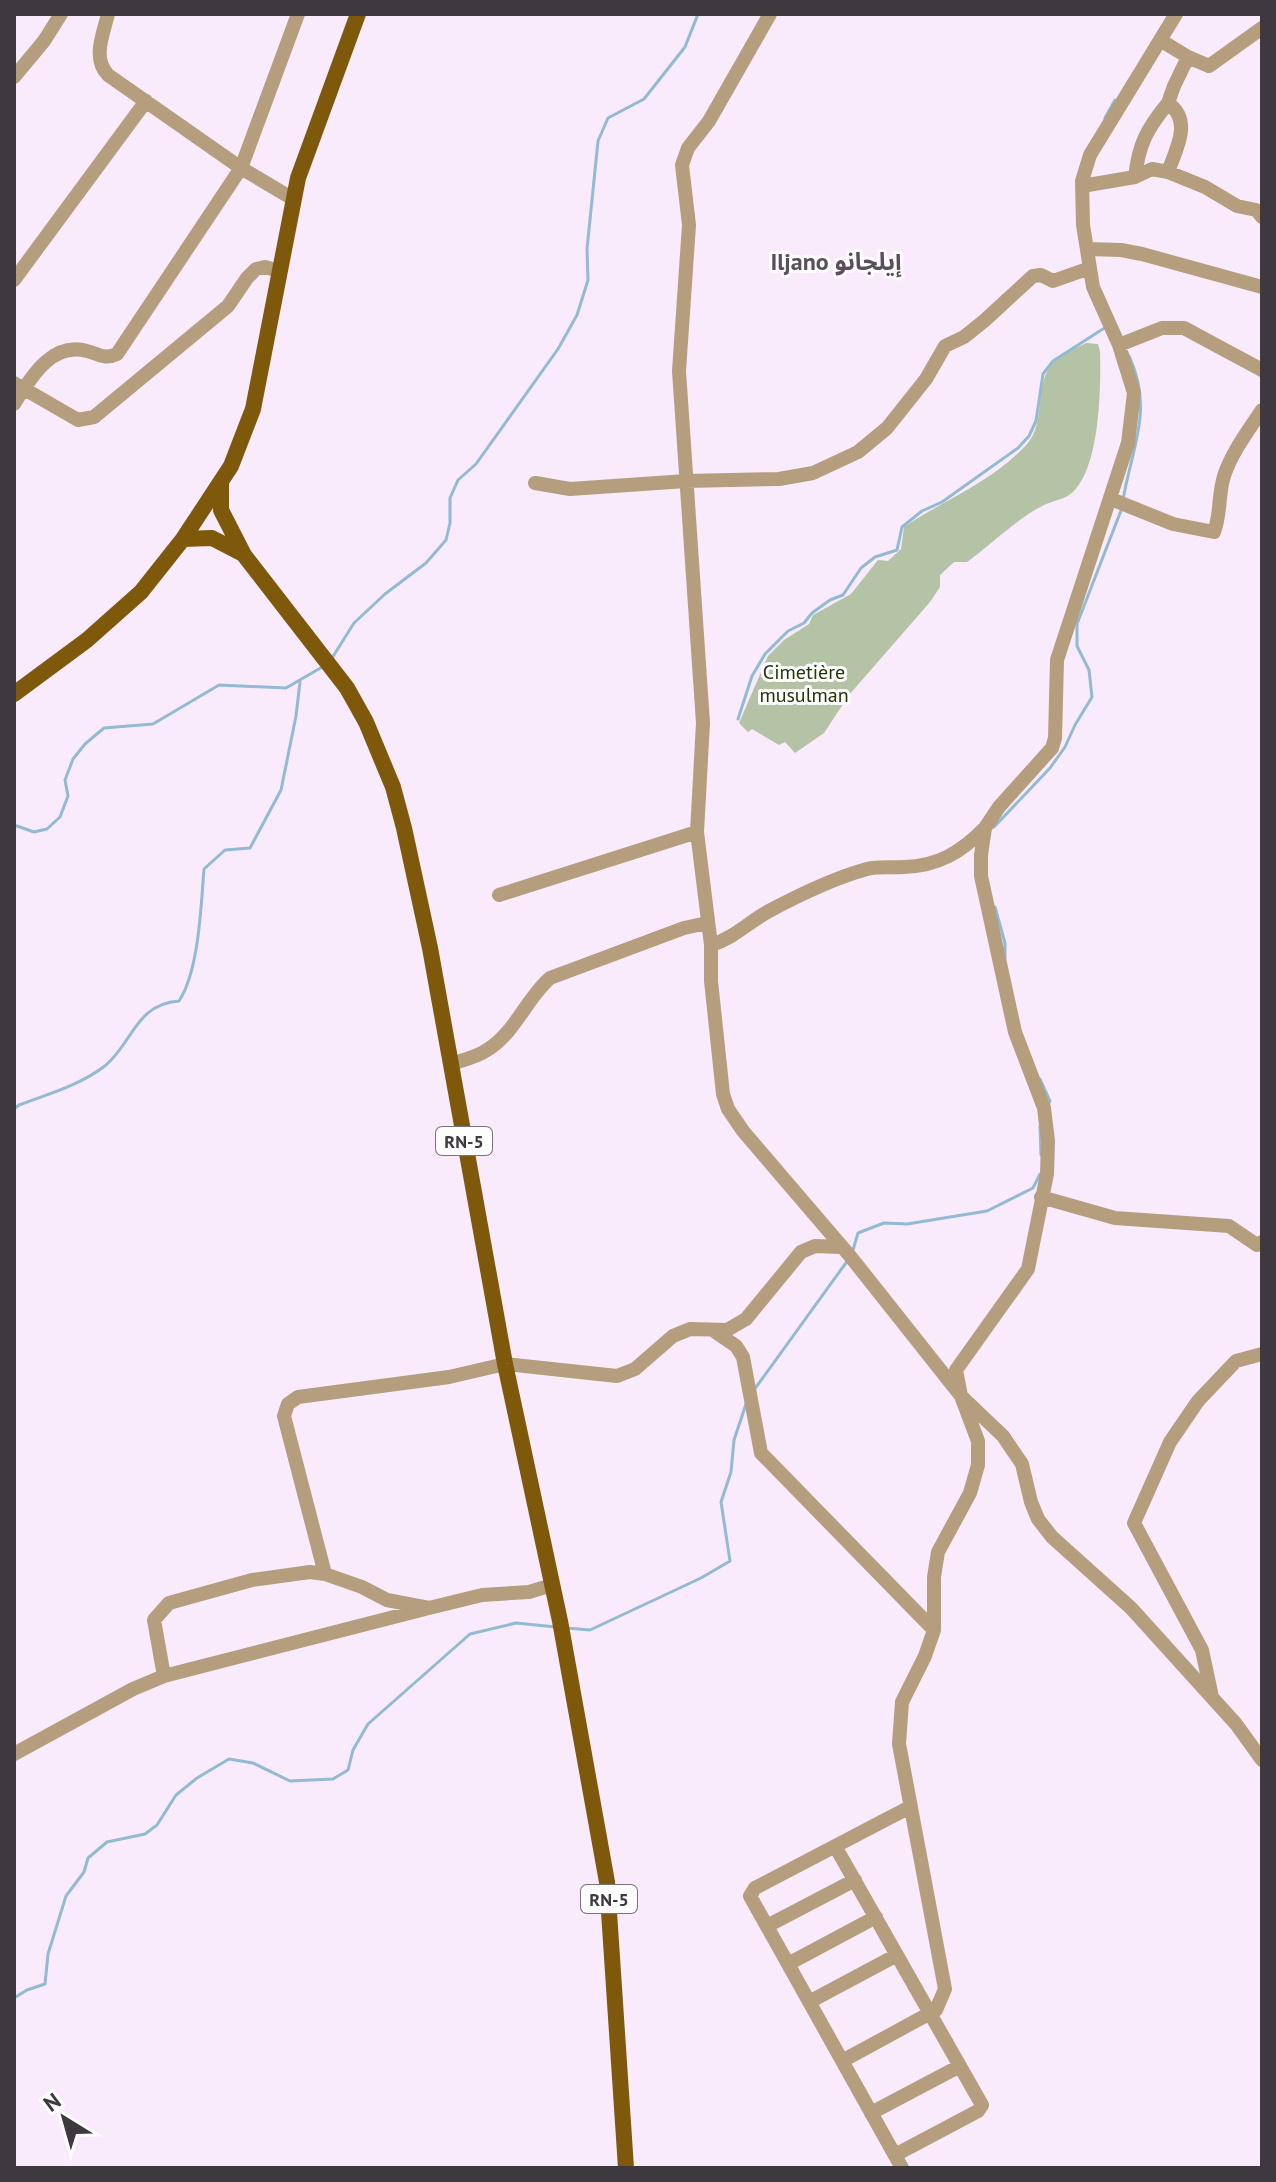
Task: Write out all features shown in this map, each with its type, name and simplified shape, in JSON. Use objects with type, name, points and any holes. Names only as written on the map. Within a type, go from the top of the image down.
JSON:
[{"type":"main road","points":[[14,694],[119,614],[141,592],[221,484],[240,447],[253,409],[293,199],[312,135],[358,14]]},
{"type":"main road","points":[[221,484],[221,510],[228,526]]},
{"type":"main road","points":[[198,517],[219,519],[228,526]]},
{"type":"main road","name":"RN-5","points":[[228,526],[244,555],[335,672],[366,722],[393,787],[430,948],[505,1364],[552,1585],[607,1882],[626,2168]]},
{"type":"main road","name":"RN-5","points":[[183,539],[212,538],[244,555]]},
{"type":"street","points":[[14,77],[44,41],[61,14]]},
{"type":"street","points":[[108,14],[98,58],[100,67],[241,168],[293,199]]},
{"type":"street","points":[[14,404],[19,386],[62,352],[76,349],[107,358],[117,354],[241,168],[298,14]]},
{"type":"street","points":[[770,14],[709,121],[688,148],[682,165],[689,225],[679,371],[703,723],[697,832],[711,945],[711,981],[723,1094],[728,1109],[743,1131],[961,1396],[1003,1436],[1022,1464],[1031,1502],[1038,1519],[1052,1537],[1118,1595],[1236,1724],[1262,1760]]},
{"type":"street","points":[[711,945],[730,939],[767,912],[861,871],[925,866],[946,859],[965,848],[985,828],[999,807],[1052,748],[1055,738],[1057,660],[1128,443],[1134,393],[1119,345],[1093,287],[1083,225],[1082,186],[1090,155],[1176,14]]},
{"type":"street","points":[[1160,40],[1209,66],[1262,28]]},
{"type":"street","points":[[1135,177],[1138,152],[1147,130],[1168,103],[1188,57]]},
{"type":"street","points":[[14,280],[146,101]]},
{"type":"street","points":[[1168,103],[1181,116],[1182,128],[1168,172]]},
{"type":"street","points":[[1082,186],[1135,177],[1152,169],[1205,187],[1237,206],[1256,210],[1262,217]]},
{"type":"street","points":[[1087,249],[1142,254],[1262,287]]},
{"type":"street","points":[[19,386],[78,420],[94,417],[228,306],[256,269],[265,267],[279,271]]},
{"type":"street","points":[[535,483],[570,489],[686,481],[779,479],[813,473],[842,460],[887,428],[926,379],[945,346],[974,329],[1033,276],[1041,275],[1053,281],[1090,268]]},
{"type":"street","points":[[1119,345],[1162,328],[1184,328],[1262,370]]},
{"type":"street","points":[[1111,499],[1173,524],[1214,532],[1224,476],[1246,432],[1262,410]]},
{"type":"street","points":[[842,2061],[936,2010],[945,1989],[899,1744],[902,1702],[934,1630],[934,1577],[938,1552],[970,1493],[978,1465],[975,1428],[961,1396],[956,1370],[1028,1269],[1047,1174],[1048,1141],[1044,1108],[1022,1054],[1005,995],[995,931],[981,876],[985,828]]},
{"type":"street","points":[[499,895],[697,832]]},
{"type":"street","points":[[451,1064],[486,1051],[504,1037],[550,978],[684,928],[707,923]]},
{"type":"street","points":[[1041,1197],[1115,1218],[1229,1226],[1260,1245]]},
{"type":"street","points":[[325,1574],[284,1416],[288,1404],[298,1397],[449,1377],[505,1364],[617,1376],[635,1369],[673,1336],[690,1329],[727,1330],[746,1319],[801,1252],[815,1246],[841,1247]]},
{"type":"street","points":[[710,1330],[727,1338],[743,1357],[761,1453],[934,1630]]},
{"type":"street","points":[[1212,1697],[1202,1650],[1134,1523],[1170,1442],[1198,1401],[1236,1361],[1262,1354]]},
{"type":"street","points":[[164,1676],[154,1620],[169,1603],[252,1580],[310,1572],[325,1574],[387,1600],[429,1608]]},
{"type":"street","points":[[14,1754],[133,1689],[164,1676],[482,1595],[529,1592],[552,1585]]},
{"type":"street","points":[[835,1846],[982,2105],[978,2111],[898,2162],[750,1896],[755,1888],[835,1846],[910,1807]]},
{"type":"street","points":[[767,1926],[855,1880]]},
{"type":"street","points":[[788,1964],[876,1917]]},
{"type":"street","points":[[809,2002],[897,1955]]},
{"type":"street","points":[[871,2113],[960,2066]]},
{"type":"green space","name":"Cimetière musulman","points":[[1086,343],[1098,344],[1100,351],[1099,403],[1090,462],[1075,490],[1033,511],[967,562],[954,562],[940,575],[940,587],[930,602],[849,695],[824,733],[795,753],[785,742],[779,745],[752,729],[748,732],[739,723],[768,656],[784,640],[809,624],[813,615],[851,594],[878,560],[888,561],[901,549],[904,527],[984,479],[1014,457],[1027,444],[1037,425],[1048,371],[1061,356]]},
{"type":"waterway","points":[[332,658],[354,623],[385,594],[426,563],[446,540],[450,498],[458,480],[476,464],[558,349],[577,315],[588,280],[587,249],[598,141],[608,118],[644,99],[685,47],[698,14]]},
{"type":"waterway","points":[[1105,118],[1115,100]]},
{"type":"waterway","points":[[738,719],[752,676],[765,654],[788,631],[804,623],[830,600],[843,595],[861,568],[875,557],[897,550],[902,527],[1018,448],[1029,436],[1036,421],[1043,374],[1053,361],[1106,327]]},
{"type":"waterway","points":[[1123,500],[1140,411],[1140,394],[1129,356]]},
{"type":"waterway","points":[[994,827],[1050,768],[1092,697],[1089,670],[1077,646],[1077,624],[1122,508]]},
{"type":"waterway","points":[[14,825],[34,832],[47,829],[60,817],[68,796],[65,780],[73,759],[104,728],[153,724],[219,685],[286,688],[324,666]]},
{"type":"waterway","points":[[14,1109],[96,1072],[115,1056],[136,1026],[153,1009],[179,1001],[195,956],[204,869],[225,850],[250,848],[281,790],[300,682]]},
{"type":"waterway","points":[[995,907],[1005,943],[1005,958]]},
{"type":"waterway","points":[[1040,1079],[1050,1101],[1048,1105]]},
{"type":"waterway","points":[[1040,1126],[1041,1155]]},
{"type":"waterway","points":[[853,1250],[858,1233],[884,1223],[907,1224],[987,1211],[1033,1188],[1040,1174]]},
{"type":"waterway","points":[[754,1390],[848,1260]]},
{"type":"waterway","points":[[567,1628],[590,1630],[701,1578],[730,1561],[721,1502],[731,1472],[734,1440],[746,1404]]},
{"type":"waterway","points":[[14,1998],[45,1984],[48,1954],[66,1896],[84,1872],[88,1858],[107,1842],[145,1834],[157,1825],[176,1795],[197,1778],[229,1759],[253,1763],[290,1781],[333,1779],[348,1770],[353,1750],[368,1724],[470,1634],[516,1623],[556,1627]]},
{"type":"district","name":"Iljano إيلجانو","points":[[836,261]]}]
